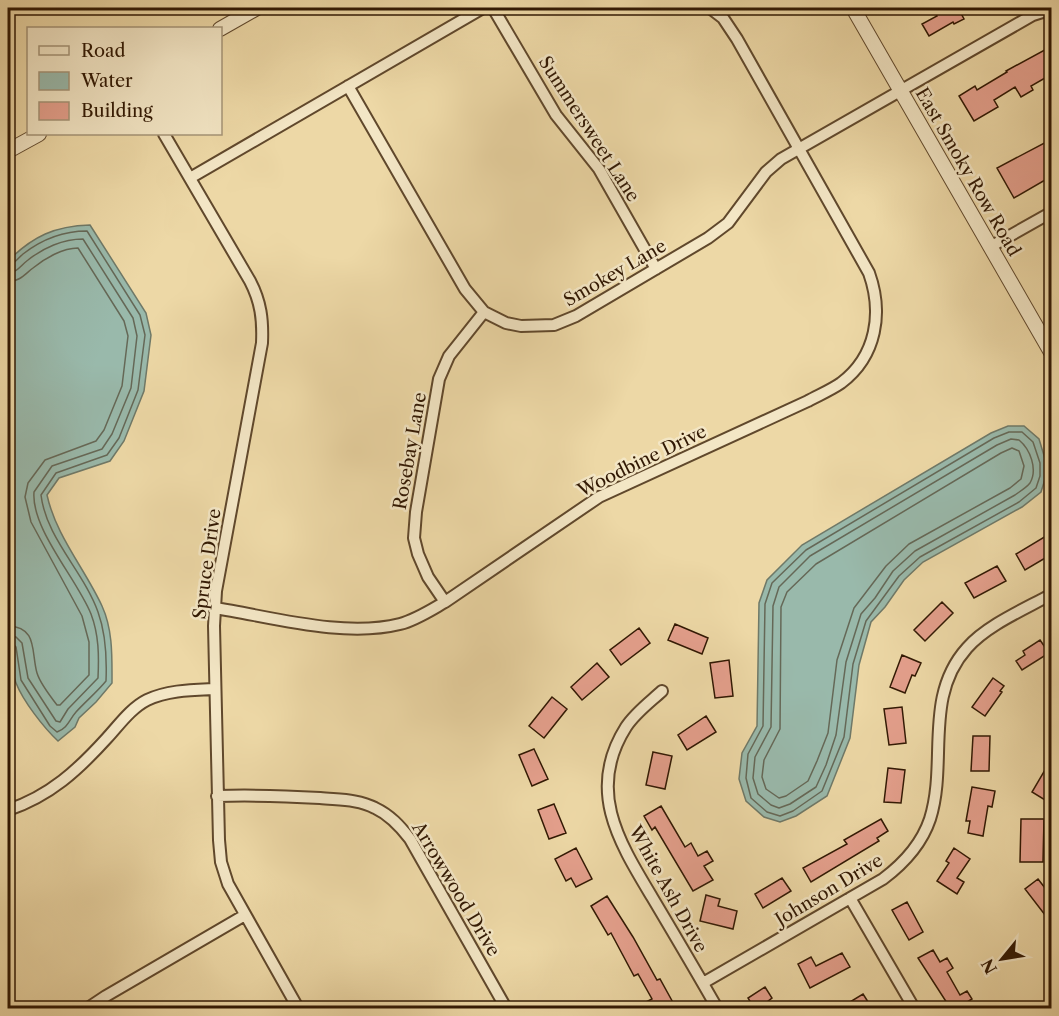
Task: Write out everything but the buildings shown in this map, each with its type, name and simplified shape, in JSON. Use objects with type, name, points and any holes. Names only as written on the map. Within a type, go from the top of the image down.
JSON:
[{"type":"street","points":[[222,28],[257,8]]},
{"type":"street","points":[[190,178],[483,8]]},
{"type":"street","name":"Summersweet Lane","points":[[493,8],[556,115],[599,169],[656,269]]},
{"type":"street","name":"Woodbine Drive","points":[[215,608],[344,629],[402,624],[445,602],[599,497],[808,401],[842,382],[856,367],[869,347],[874,334],[877,306],[875,289],[869,273],[737,39],[723,18],[710,8]]},
{"type":"street","name":"East Smoky Row Road","points":[[853,8],[1052,354]]},
{"type":"street","name":"Smokey Lane","points":[[348,86],[465,290],[484,312],[506,323],[520,326],[554,325],[576,316],[708,238],[728,223],[766,172],[799,148],[1033,15],[1052,9]]},
{"type":"street","points":[[8,151],[37,135]]},
{"type":"street","name":"Spruce Drive","points":[[165,135],[257,294],[262,316],[262,344],[219,574],[215,608],[217,796],[221,862],[228,884],[298,1008]]},
{"type":"street","points":[[990,247],[1052,212]]},
{"type":"street","name":"Rosebay Lane","points":[[445,602],[428,577],[418,554],[414,538],[416,512],[439,379],[449,356],[484,312]]},
{"type":"street","name":"Johnson Drive","points":[[703,983],[896,869],[918,842],[930,820],[936,794],[940,706],[945,686],[954,666],[966,648],[981,635],[1052,594]]},
{"type":"street","points":[[8,810],[39,797],[62,783],[133,710],[147,700],[176,692],[215,689]]},
{"type":"street","name":"White Ash Drive","points":[[662,691],[626,726],[615,749],[610,769],[608,797],[610,814],[622,845],[717,1008]]},
{"type":"street","name":"Arrowwood Drive","points":[[217,796],[288,796],[346,800],[362,803],[388,815],[410,839],[506,1008]]},
{"type":"street","points":[[850,898],[914,1008]]},
{"type":"street","points":[[88,1008],[246,915]]},
{"type":"water","points":[[90,225],[146,313],[151,335],[144,391],[124,441],[110,461],[59,478],[47,495],[57,524],[106,615],[112,654],[112,683],[79,718],[75,727],[58,741],[34,714],[19,690],[13,673],[8,641],[8,261],[26,245],[45,234],[55,230]]},
{"type":"water","points":[[1008,426],[1024,426],[1039,439],[1046,462],[1046,476],[1041,492],[1022,507],[923,562],[904,580],[871,622],[859,665],[850,738],[827,796],[796,816],[780,822],[764,817],[746,801],[739,779],[742,753],[757,726],[759,603],[767,580],[802,545],[991,433]]}]
